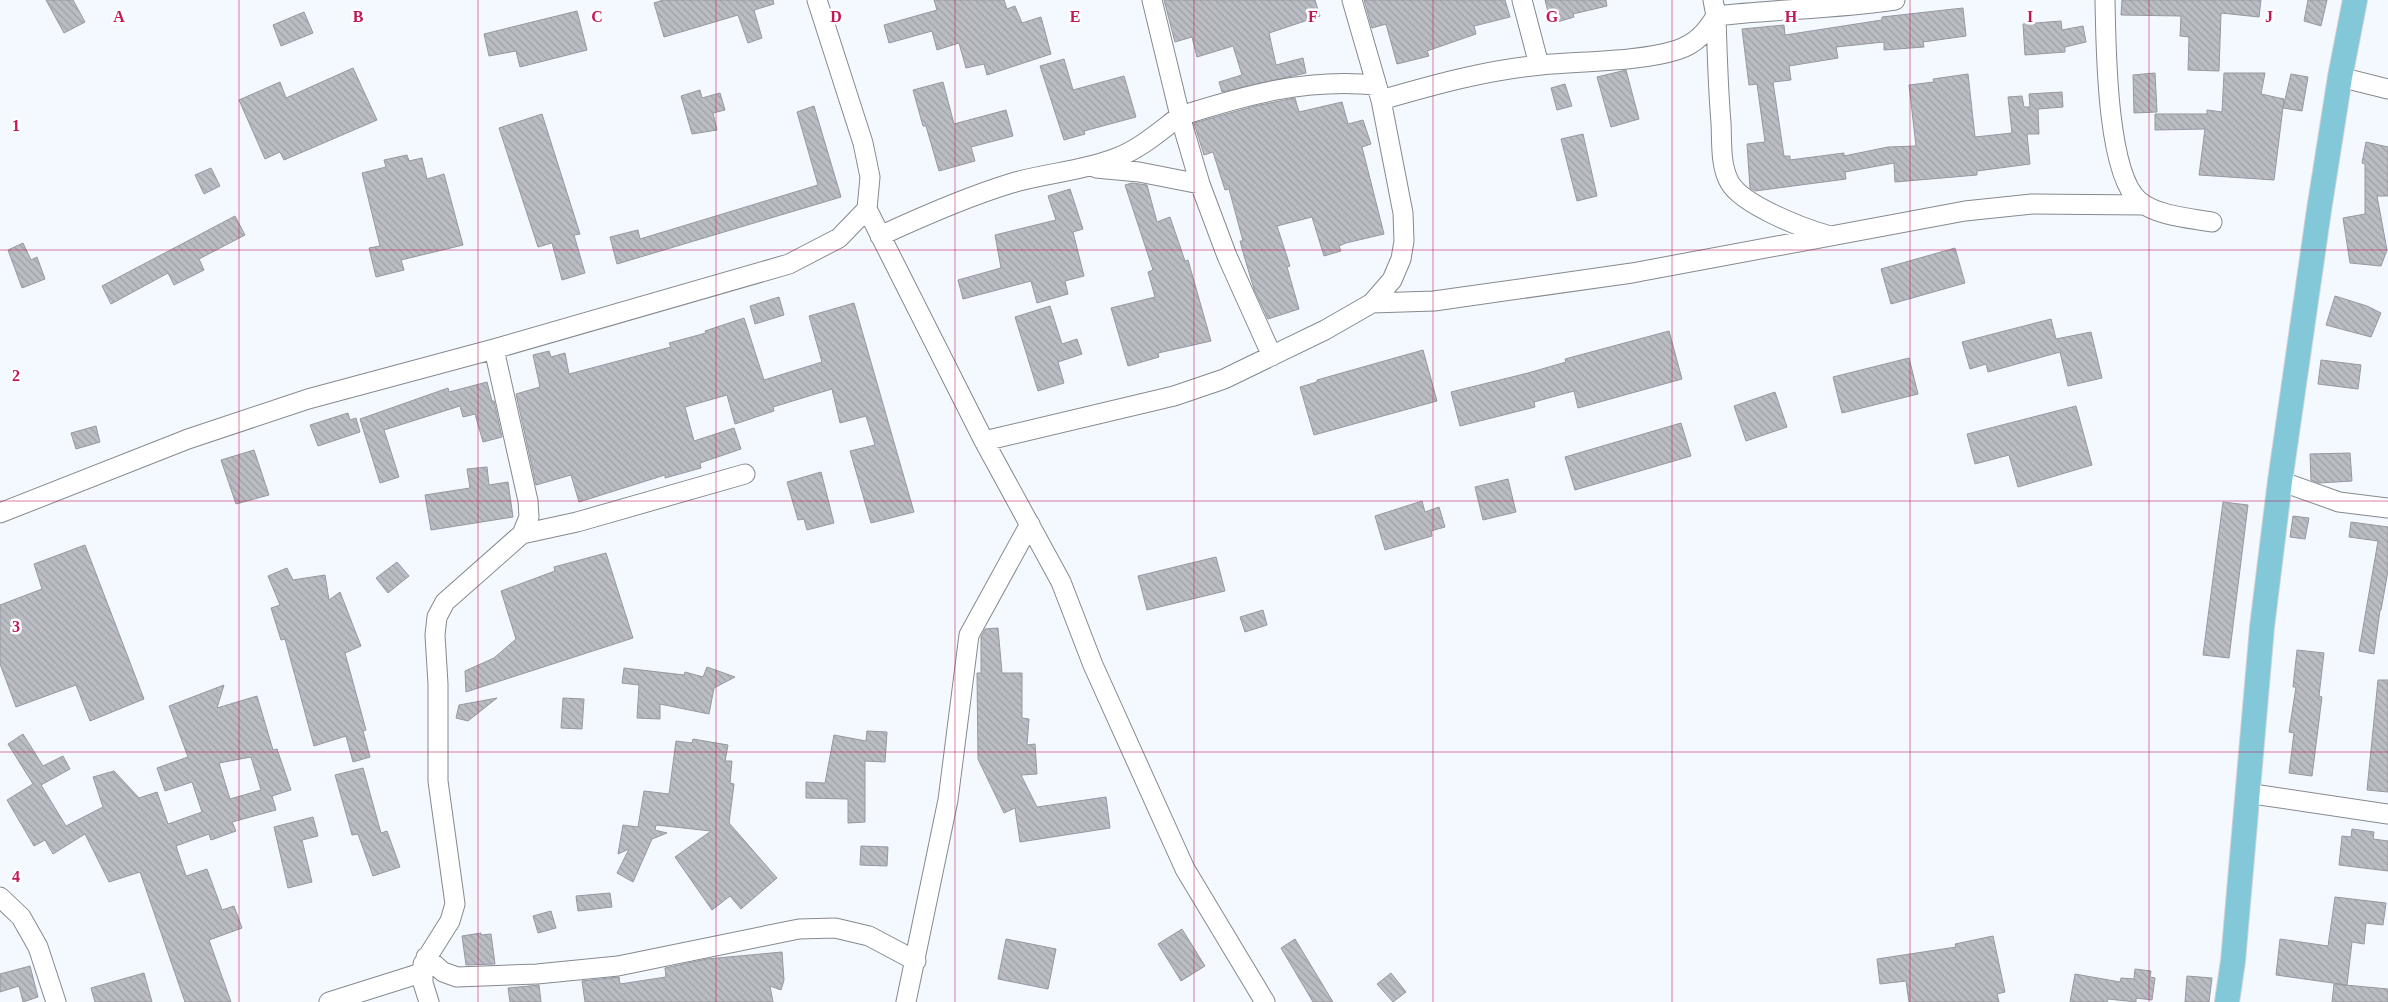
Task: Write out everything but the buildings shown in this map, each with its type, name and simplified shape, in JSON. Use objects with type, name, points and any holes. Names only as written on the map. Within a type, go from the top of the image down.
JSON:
[{"type":"main road","points":[[2227,1002],[2233,961],[2246,793],[2262,627],[2280,481],[2340,77],[2356,0]]},
{"type":"street","points":[[817,0],[863,143],[870,177],[867,209],[984,441],[1062,582],[1093,665],[1185,869],[1265,1002]]},
{"type":"street","points":[[1152,0],[1180,116],[1200,184],[1227,256],[1272,356]]},
{"type":"street","points":[[984,441],[1174,396],[1224,379],[1372,304],[1392,280],[1401,259],[1404,241],[1404,213],[1378,93],[1352,0]]},
{"type":"street","points":[[1522,0],[1539,65]]},
{"type":"street","points":[[1714,8],[1754,11],[1828,9],[1895,0]]},
{"type":"street","points":[[2105,0],[2106,40],[2115,145],[2121,171],[2137,200],[2144,205]]},
{"type":"street","points":[[880,236],[971,196],[1013,183],[1088,168],[1118,158],[1148,141],[1180,116],[1266,90],[1301,84],[1329,82],[1378,93],[1539,65],[1648,56],[1678,50],[1696,42],[1708,29],[1714,8]]},
{"type":"street","points":[[1714,8],[1722,147],[1725,170],[1730,184],[1740,194],[1760,207],[1792,223],[1830,236]]},
{"type":"street","points":[[2340,77],[2388,89]]},
{"type":"street","points":[[1088,168],[1139,172],[1200,184]]},
{"type":"street","points":[[1372,304],[1434,301],[1530,288],[1703,261],[1956,213],[2032,204],[2144,205],[2178,216],[2212,222]]},
{"type":"street","points":[[0,513],[188,439],[308,398],[494,349],[789,264],[839,238],[867,209]]},
{"type":"street","points":[[494,349],[528,501],[529,518],[522,534]]},
{"type":"street","points":[[329,1002],[423,965],[450,921],[455,904],[438,782],[438,684],[435,635],[437,617],[445,602],[466,581],[522,534],[611,512],[744,474]]},
{"type":"street","points":[[2280,481],[2339,502],[2388,508]]},
{"type":"street","points":[[906,1002],[948,800],[969,635],[1030,524]]},
{"type":"street","points":[[2246,793],[2388,814]]},
{"type":"street","points":[[0,897],[21,917],[38,948],[56,1002]]},
{"type":"street","points":[[423,965],[457,977],[528,974],[618,966],[799,929],[835,928],[869,936],[916,961]]},
{"type":"street","points":[[423,965],[429,1002]]}]
